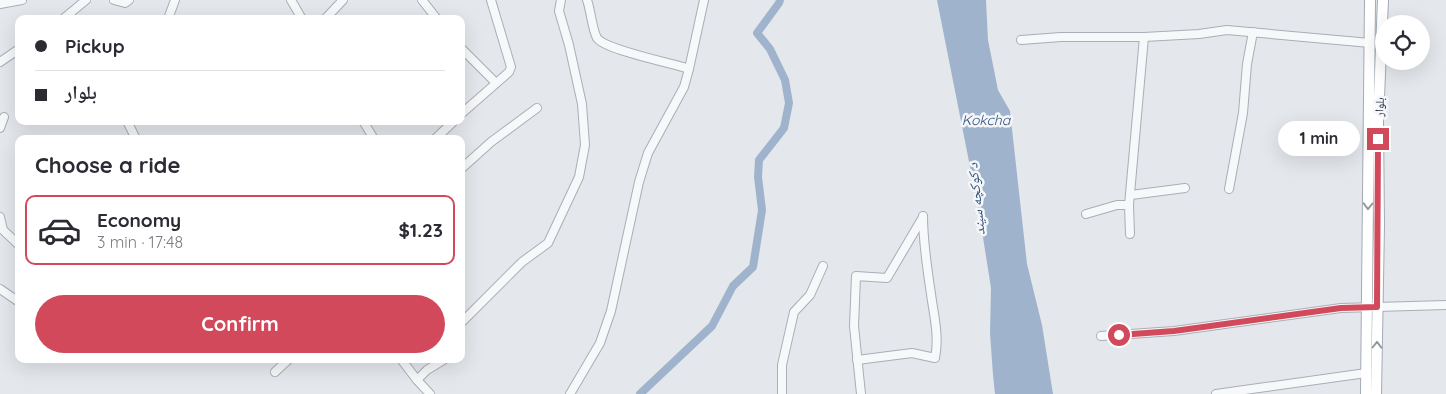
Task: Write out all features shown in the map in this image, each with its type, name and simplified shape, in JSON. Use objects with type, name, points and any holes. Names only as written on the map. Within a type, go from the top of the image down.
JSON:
[{"type":"main road","name":"بلوار","points":[[1370,0],[1374,122],[1372,307],[1376,394]]},
{"type":"main road","name":"بلوار","points":[[1374,122],[1383,0]]},
{"type":"main road","name":"بلوار","points":[[1366,394],[1372,307]]},
{"type":"street","points":[[0,4],[22,0]]},
{"type":"street","points":[[68,15],[86,0]]},
{"type":"street","points":[[114,0],[125,3],[129,0]]},
{"type":"street","points":[[169,15],[175,0]]},
{"type":"street","points":[[291,0],[300,15]]},
{"type":"street","points":[[329,15],[344,0]]},
{"type":"street","points":[[422,0],[434,15]]},
{"type":"street","points":[[465,110],[511,68],[491,0]]},
{"type":"street","points":[[465,319],[522,262],[548,244],[579,177],[585,145],[582,104],[569,44],[559,11],[560,0]]},
{"type":"street","points":[[587,0],[597,38],[602,42],[622,51],[690,69]]},
{"type":"street","points":[[570,394],[600,343],[611,311],[639,182],[648,153],[684,87],[690,69],[704,0]]},
{"type":"street","points":[[1021,40],[1061,36],[1144,38],[1227,30],[1370,43]]},
{"type":"street","points":[[1229,188],[1243,113],[1247,64],[1253,32]]},
{"type":"street","points":[[1130,234],[1130,205],[1144,38]]},
{"type":"street","points":[[0,62],[15,52]]},
{"type":"street","points":[[465,52],[496,83]]},
{"type":"street","points":[[465,165],[491,142],[537,108]]},
{"type":"street","points":[[0,128],[4,117]]},
{"type":"street","points":[[439,135],[450,125]]},
{"type":"street","points":[[1131,195],[1185,188]]},
{"type":"street","points":[[1086,214],[1117,204],[1130,205]]},
{"type":"street","points":[[857,360],[912,353],[935,358],[937,347],[936,329],[923,239],[923,216],[887,278],[856,276],[854,326],[857,360],[861,394]]},
{"type":"street","points":[[0,217],[3,230],[15,241]]},
{"type":"street","points":[[782,394],[782,365],[794,312],[810,295],[824,266]]},
{"type":"street","points":[[0,289],[15,299]]},
{"type":"street","points":[[1100,336],[1174,331],[1341,308],[1446,305]]},
{"type":"street","points":[[274,372],[284,363]]},
{"type":"street","points":[[404,363],[430,394]]},
{"type":"street","points":[[417,380],[427,370],[438,363]]},
{"type":"street","points":[[1216,394],[1366,373]]},
{"type":"water","name":"Kokcha","points":[[937,0],[986,0],[988,40],[998,90],[1010,111],[1027,264],[1042,325],[1053,394],[995,394],[990,333],[991,288],[979,212]]},
{"type":"waterway","points":[[640,394],[712,326],[733,286],[753,267],[762,210],[758,177],[759,160],[784,128],[789,103],[785,80],[770,49],[757,33],[780,0]]},
{"type":"route","points":[[1119,335],[1174,331],[1341,308],[1377,307],[1379,225],[1378,139]]},
{"type":"water label","name":"د کوکچه سیند","points":[[976,199]]}]
